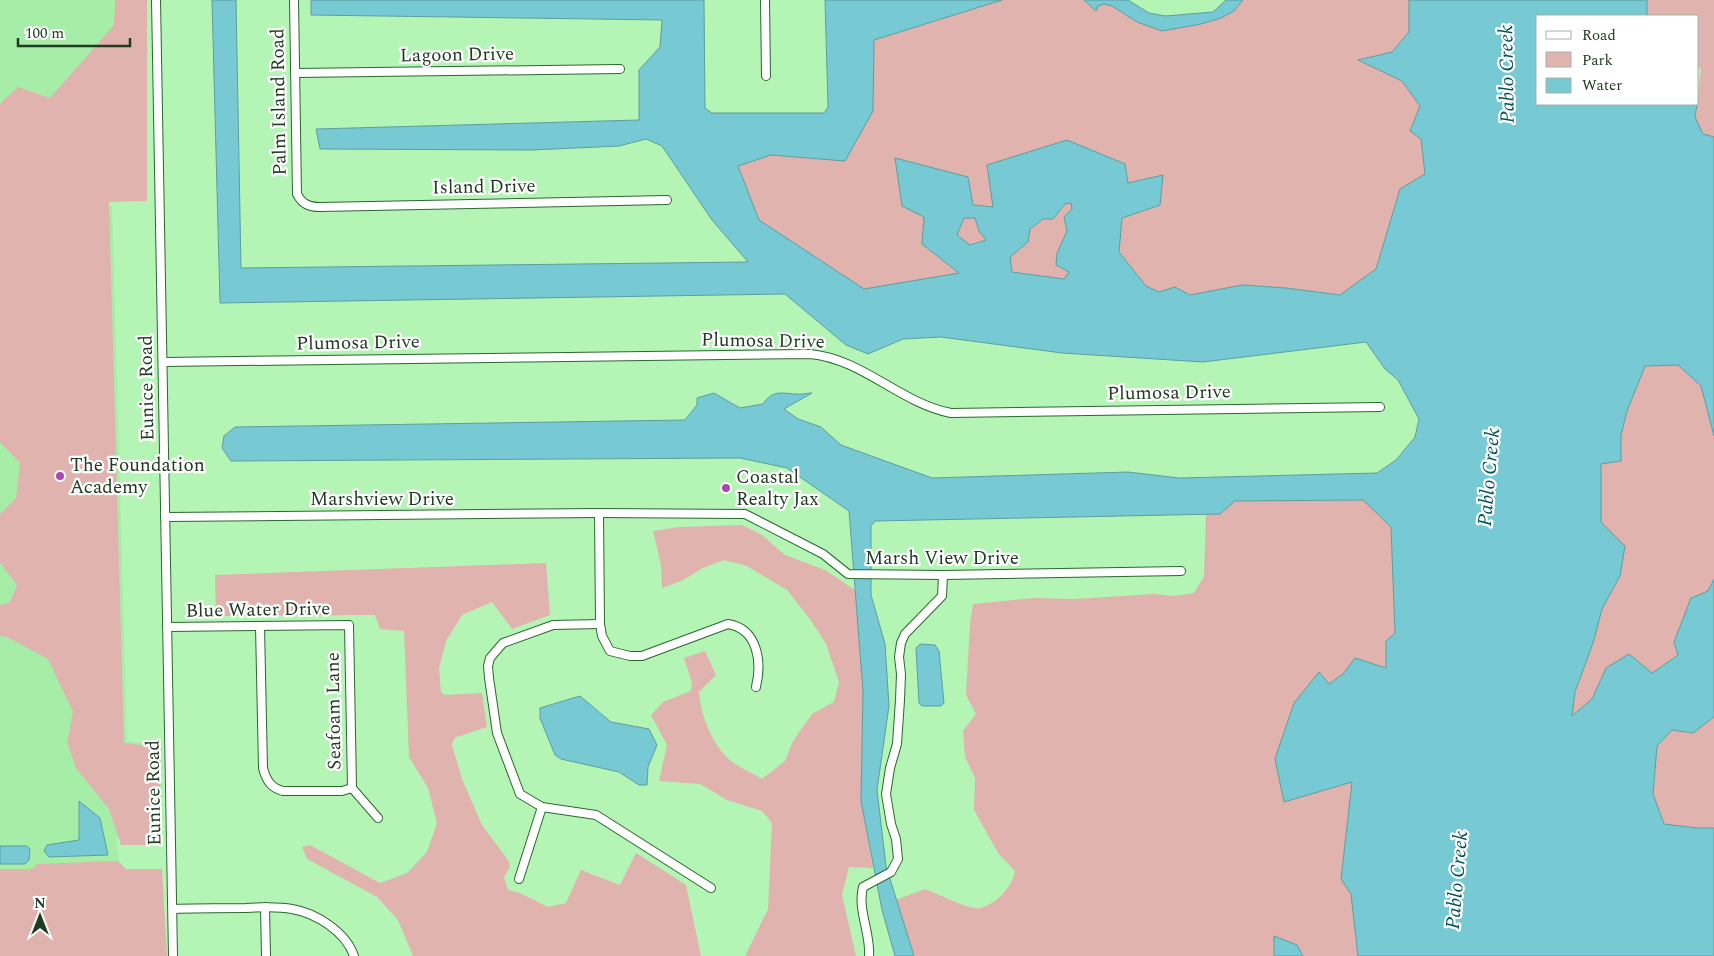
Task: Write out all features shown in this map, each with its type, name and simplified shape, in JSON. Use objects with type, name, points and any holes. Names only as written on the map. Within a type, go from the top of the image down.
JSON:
[{"type":"street","name":"Eunice Road","points":[[156,0],[173,956]]},
{"type":"street","name":"Palm Island Road","points":[[294,0],[297,194],[302,202]]},
{"type":"street","points":[[765,0],[766,76]]},
{"type":"street","name":"Lagoon Drive","points":[[295,73],[620,69]]},
{"type":"street","name":"Island Drive","points":[[302,202],[312,207],[320,207],[667,200]]},
{"type":"street","name":"Plumosa Drive","points":[[163,362],[810,354],[845,362],[930,407],[951,413],[1380,407]]},
{"type":"street","points":[[599,513],[600,624],[602,636],[610,651],[630,656],[642,656],[728,624],[739,626],[749,634],[758,654],[760,672],[756,687]]},
{"type":"street","name":"Marshview Drive","points":[[165,517],[599,513]]},
{"type":"street","name":"Marsh View Drive","points":[[599,513],[745,514],[823,554],[848,574],[877,576],[1181,571]]},
{"type":"street","points":[[869,956],[870,944],[862,893],[864,887],[891,872],[898,859],[896,839],[891,824],[886,794],[890,768],[897,744],[901,643],[905,634],[942,596],[944,575]]},
{"type":"street","name":"Blue Water Drive","points":[[167,627],[349,624]]},
{"type":"street","name":"Seafoam Lane","points":[[349,624],[352,788],[378,818]]},
{"type":"street","points":[[600,624],[554,625],[504,644],[490,658],[488,666],[489,678],[497,733],[520,794],[542,807],[596,815],[710,888]]},
{"type":"street","points":[[260,626],[263,768],[267,781],[275,789],[283,791],[342,791],[352,788]]},
{"type":"street","points":[[520,879],[542,807]]},
{"type":"street","points":[[172,909],[266,907],[292,909],[302,912],[334,930],[344,938],[354,956]]},
{"type":"street","points":[[266,907],[266,956]]},
{"type":"shaded area","points":[[0,0],[143,0],[145,102],[0,102]]},
{"type":"shaded area","name":"The Foundation Academy","points":[[112,206],[127,742],[162,743],[163,838],[116,837],[120,869],[0,869],[0,209]]},
{"type":"green space","name":"The Foundation Academy","points":[[115,0],[147,0],[147,201],[109,202],[124,743],[159,747],[160,845],[121,845],[109,809],[76,768],[67,742],[73,712],[48,659],[7,637],[0,636],[0,605],[10,602],[17,585],[0,563],[0,514],[16,498],[20,463],[0,442],[0,104],[18,87],[50,98],[114,25]]},
{"type":"green space","points":[[1002,0],[1084,0],[1097,11],[1097,7],[1104,4],[1112,6],[1122,13],[1162,31],[1201,24],[1221,18],[1234,11],[1243,0],[1409,0],[1409,32],[1392,52],[1359,60],[1402,81],[1420,106],[1410,130],[1421,139],[1425,174],[1400,189],[1376,269],[1340,295],[1242,285],[1190,295],[1175,287],[1159,292],[1146,286],[1119,252],[1122,218],[1160,205],[1163,175],[994,207],[973,205],[924,217],[960,273],[864,289],[759,220],[738,166],[771,155],[845,161],[873,111],[874,40]]},
{"type":"green space","points":[[1647,0],[1714,0],[1714,137],[1703,134],[1695,117],[1696,105],[1699,105],[1701,69],[1699,68],[1699,15],[1647,15]]},
{"type":"green space","points":[[1072,203],[1072,209],[1064,217],[1067,231],[1057,253],[1056,265],[1069,272],[1064,279],[1012,272],[1010,257],[1028,242],[1030,229],[1043,219],[1053,219],[1065,204]]},
{"type":"green space","points":[[964,218],[975,218],[979,231],[986,240],[970,245],[957,235]]},
{"type":"green space","points":[[1678,365],[1701,386],[1714,436],[1714,579],[1678,654],[1652,673],[1629,655],[1606,668],[1592,699],[1572,717],[1575,692],[1593,643],[1602,609],[1620,576],[1601,522],[1601,463],[1621,461],[1621,435],[1627,411],[1645,366]]},
{"type":"green space","points":[[1364,500],[1391,527],[1395,633],[1386,641],[1386,668],[1343,674],[1328,684],[1319,673],[1352,781],[1341,879],[1351,894],[1358,956],[1303,956],[1297,945],[1274,936],[1274,956],[914,956],[896,900],[925,889],[963,905],[981,908],[1000,897],[1010,884],[1015,871],[998,853],[974,810],[975,778],[965,757],[963,731],[976,714],[966,695],[970,623],[973,604],[1033,598],[1074,599],[1154,594],[1174,596],[1194,593],[1204,576],[1206,514],[1220,514],[1235,501]]},
{"type":"green space","points":[[742,525],[762,535],[785,555],[825,570],[855,590],[863,691],[861,801],[873,868],[849,867],[842,895],[856,956],[745,956],[768,909],[772,823],[762,811],[727,800],[700,784],[659,781],[667,745],[651,715],[663,702],[691,691],[692,683],[684,658],[705,651],[716,675],[699,692],[702,711],[709,730],[718,747],[731,761],[762,779],[785,761],[793,741],[812,714],[834,702],[839,682],[826,644],[810,619],[787,590],[747,566],[724,560],[662,588],[661,565],[653,531],[679,527]]},
{"type":"green space","points":[[546,563],[550,615],[512,629],[492,602],[462,615],[446,641],[439,668],[441,692],[445,695],[482,693],[487,727],[454,738],[452,745],[462,779],[482,825],[508,860],[510,867],[504,877],[508,890],[520,893],[548,907],[566,903],[581,870],[620,885],[636,853],[686,885],[701,956],[413,956],[398,920],[377,897],[307,859],[302,847],[310,845],[380,883],[407,873],[427,852],[437,823],[428,788],[409,757],[404,631],[380,629],[375,615],[216,616],[215,575]]},
{"type":"green space","points":[[1714,717],[1714,828],[1664,824],[1653,794],[1657,747],[1672,730],[1693,733]]},
{"type":"green space","points":[[118,861],[126,869],[162,869],[167,956],[0,956],[0,869],[32,869],[37,864]]},
{"type":"water","name":"Pablo Creek","points":[[212,0],[236,0],[241,268],[748,262],[712,220],[662,146],[646,139],[619,146],[532,150],[320,149],[316,129],[639,120],[639,70],[660,47],[662,20],[311,15],[311,0],[704,0],[705,108],[712,113],[824,113],[828,107],[825,0],[1002,0],[874,40],[873,111],[845,161],[771,155],[738,166],[759,220],[864,289],[959,273],[922,244],[924,217],[902,206],[895,158],[968,177],[973,205],[993,207],[987,165],[1067,140],[1125,164],[1128,183],[1163,175],[1160,205],[1122,218],[1119,252],[1146,286],[1159,292],[1175,287],[1190,295],[1242,285],[1340,295],[1376,269],[1400,189],[1425,174],[1421,139],[1410,131],[1420,106],[1402,81],[1358,60],[1392,52],[1409,32],[1409,0],[1647,0],[1647,15],[1536,15],[1536,105],[1697,105],[1695,117],[1703,134],[1714,137],[1714,436],[1701,386],[1678,365],[1645,366],[1627,411],[1621,435],[1621,461],[1601,464],[1601,522],[1625,546],[1620,576],[1602,609],[1593,643],[1575,692],[1572,716],[1592,699],[1606,668],[1629,654],[1652,673],[1678,655],[1674,642],[1691,598],[1708,591],[1714,579],[1714,717],[1693,733],[1672,730],[1657,746],[1653,794],[1664,824],[1714,828],[1714,956],[1358,956],[1351,894],[1341,879],[1352,782],[1284,802],[1275,759],[1294,703],[1319,672],[1329,684],[1343,674],[1355,658],[1386,668],[1386,641],[1395,633],[1391,527],[1363,500],[1235,501],[1220,514],[875,521],[871,526],[871,595],[885,644],[889,706],[877,790],[886,866],[914,956],[895,956],[882,910],[861,801],[863,691],[849,511],[787,468],[740,458],[231,461],[222,448],[224,436],[235,427],[685,420],[697,405],[697,398],[714,393],[740,408],[763,404],[770,396],[777,393],[812,393],[784,409],[798,419],[821,427],[841,445],[932,478],[1128,472],[1179,478],[1377,473],[1396,460],[1415,437],[1419,419],[1398,380],[1385,369],[1366,342],[1203,362],[1062,353],[941,337],[903,339],[868,354],[846,345],[785,294],[220,303]],"holes":[[[1071,203],[1072,209],[1064,217],[1067,231],[1057,253],[1056,265],[1069,272],[1064,279],[1012,272],[1010,257],[1028,242],[1030,229],[1043,219],[1053,219],[1065,204]],[[964,218],[975,218],[979,231],[986,240],[970,245],[957,235]]]},
{"type":"water","points":[[1084,0],[1128,0],[1149,13],[1165,16],[1213,12],[1226,0],[1243,0],[1234,11],[1221,18],[1201,24],[1162,31],[1137,22],[1112,6],[1104,4],[1098,6],[1096,11]]},
{"type":"water","points":[[920,644],[935,645],[939,651],[944,703],[941,706],[922,706],[919,703],[916,648]]},
{"type":"water","points":[[580,696],[611,722],[649,729],[657,745],[648,767],[647,785],[639,785],[619,772],[561,759],[555,755],[540,718],[540,708]]},
{"type":"water","points":[[79,801],[100,818],[108,855],[49,857],[44,851],[47,845],[79,840]]},
{"type":"water","points":[[0,846],[27,846],[30,849],[29,860],[25,864],[0,864]]},
{"type":"water","points":[[1274,936],[1297,945],[1303,956],[1274,956]]},
{"type":"place","name":"The Foundation Academy","points":[[60,476]]},
{"type":"place","name":"Coastal Realty Jax","points":[[726,488]]}]
